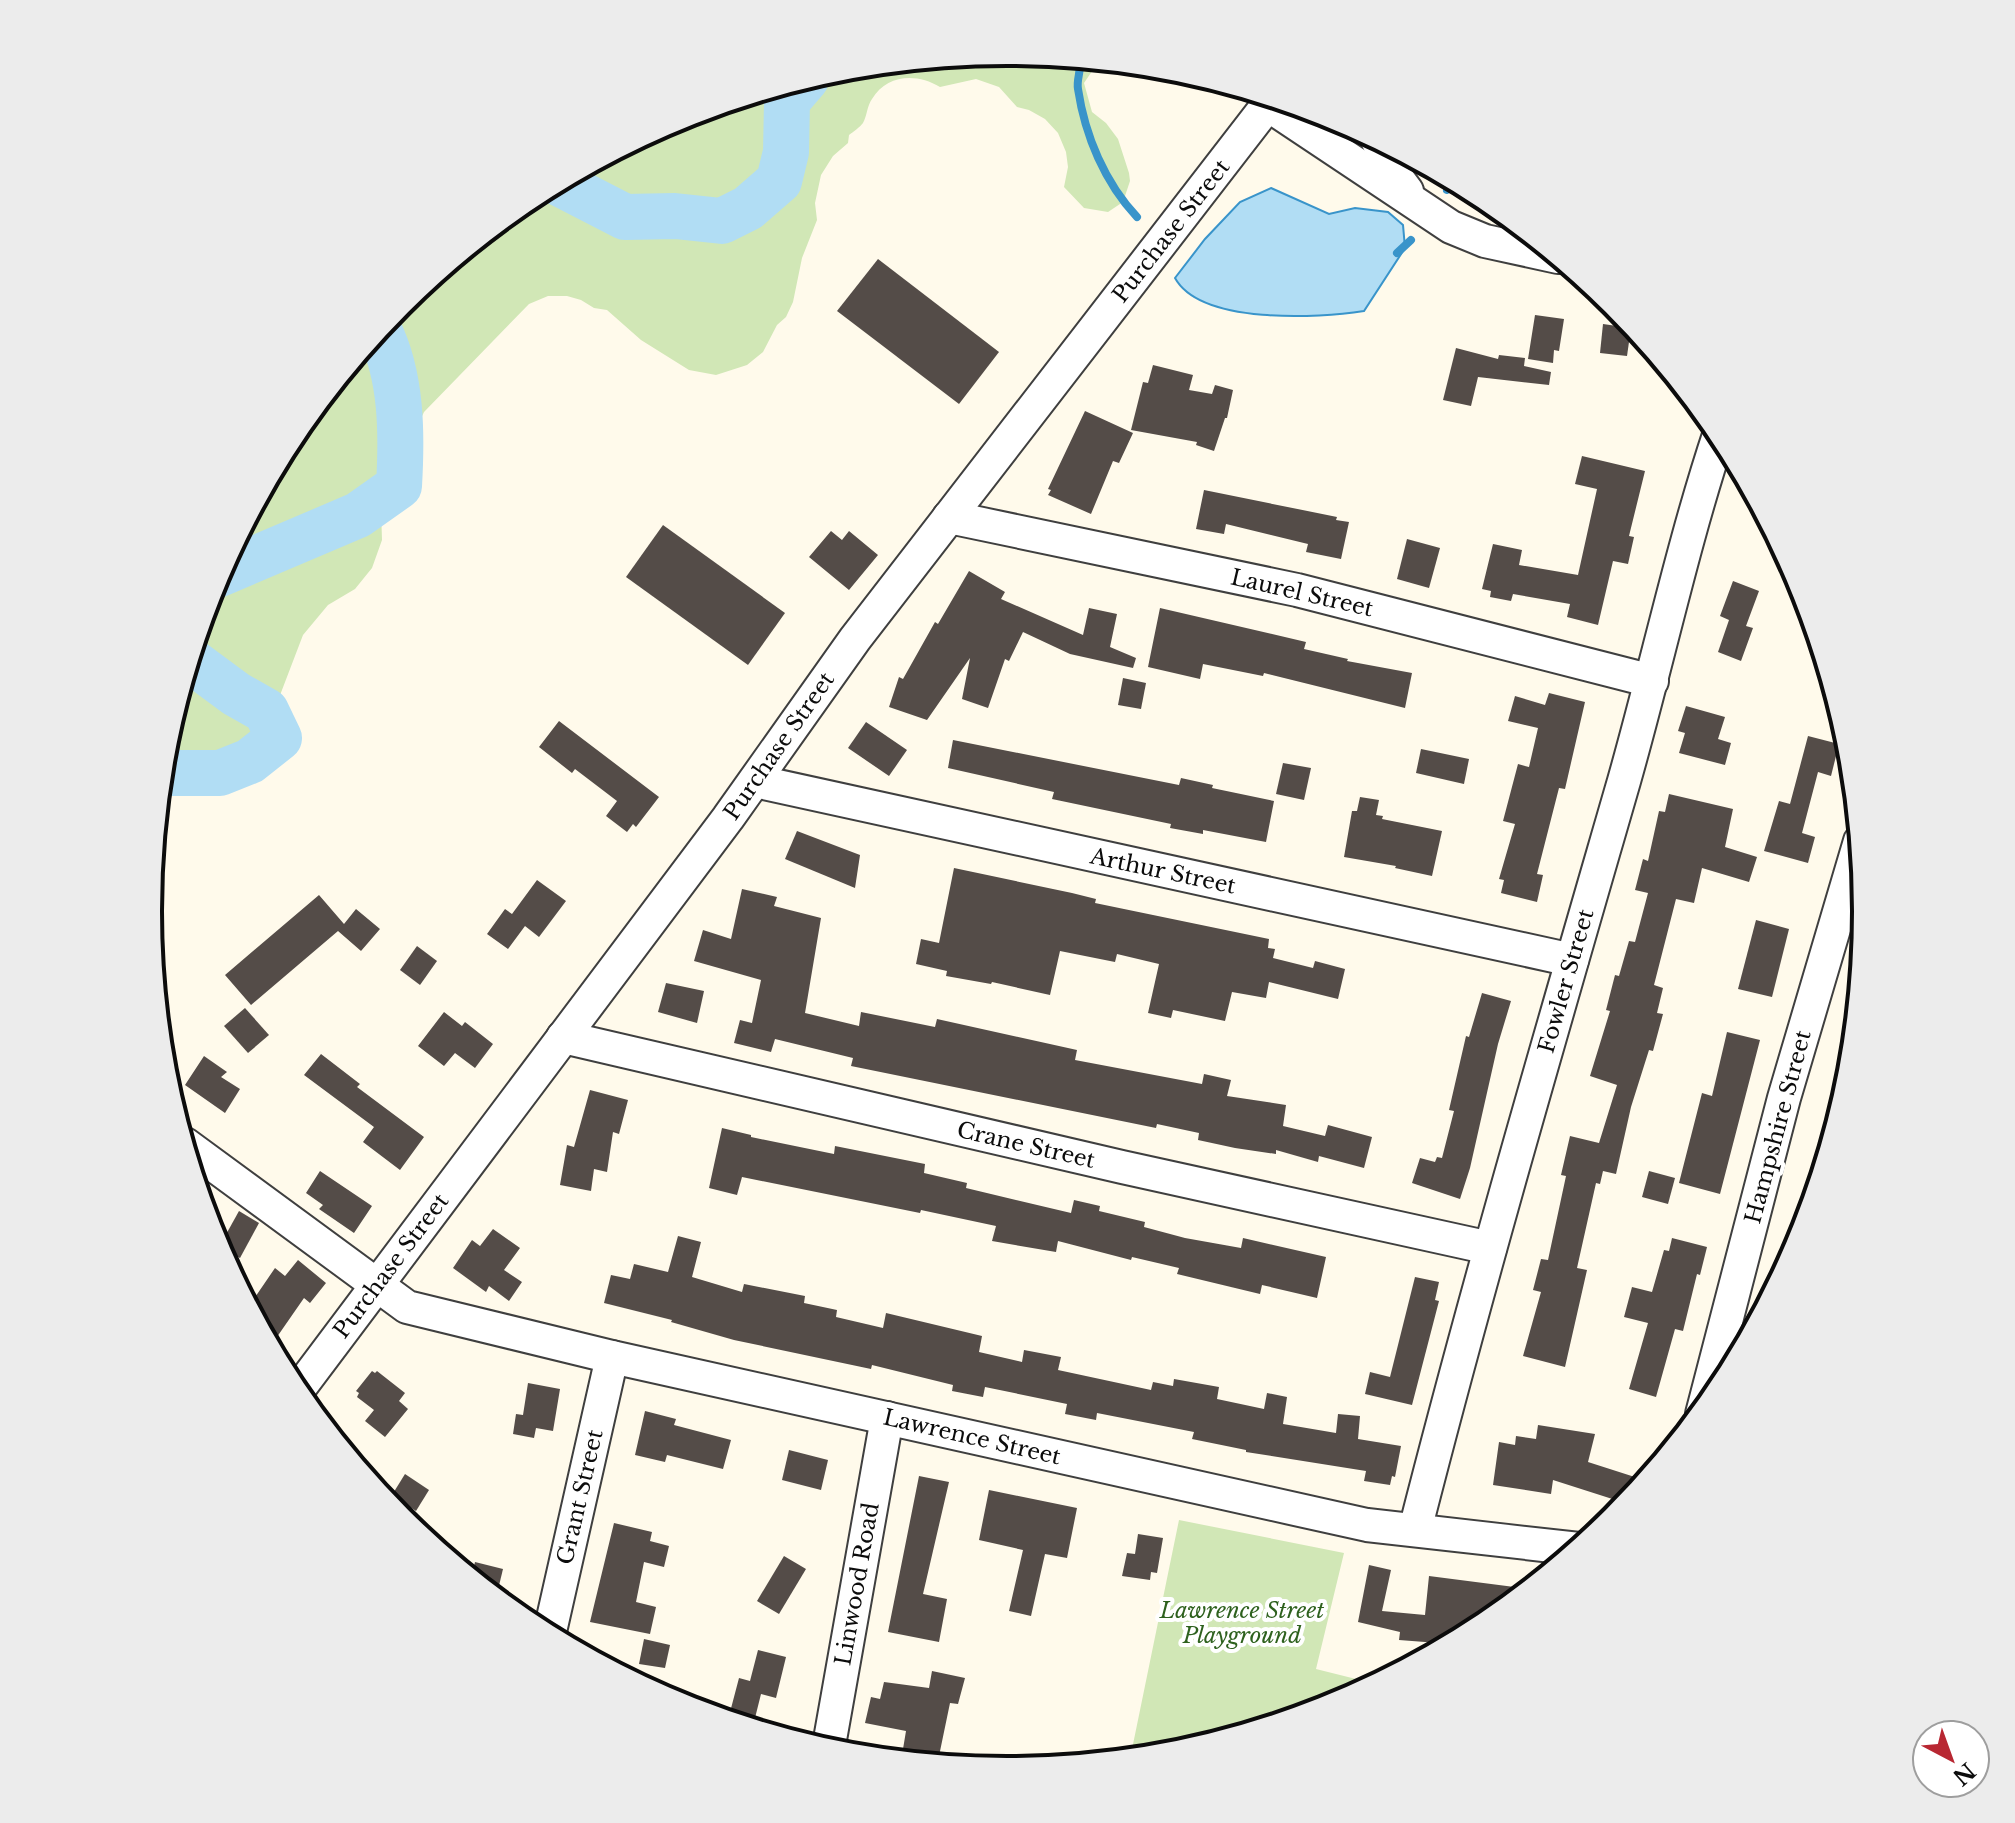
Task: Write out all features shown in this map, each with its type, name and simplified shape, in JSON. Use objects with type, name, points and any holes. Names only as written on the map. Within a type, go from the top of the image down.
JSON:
[{"type":"street","name":"Purchase Street","points":[[304,1382],[755,781],[855,639],[1267,107]]},
{"type":"street","points":[[1289,115],[1451,227],[1485,241],[1536,252]]},
{"type":"street","points":[[1385,155],[1395,175],[1419,206]]},
{"type":"street","name":"Fowler Street","points":[[1415,1530],[1454,1377],[1652,681],[1715,448]]},
{"type":"street","name":"Laurel Street","points":[[949,517],[1297,590],[1652,681]]},
{"type":"street","name":"Arthur Street","points":[[755,781],[1572,960]]},
{"type":"street","name":"Hampshire Street","points":[[1710,1382],[1784,1098],[1851,870]]},
{"type":"street","name":"Crane Street","points":[[563,1037],[1490,1248]]},
{"type":"street","name":"Lawrence Street","points":[[198,1154],[407,1307],[612,1357],[1354,1522],[1565,1547]]},
{"type":"street","name":"Grant Street","points":[[552,1624],[612,1357]]},
{"type":"street","name":"Linwood Road","points":[[830,1738],[887,1418]]},
{"type":"green space","points":[[1008,66],[1092,71],[1084,83],[1092,112],[1106,123],[1118,139],[1130,181],[1123,202],[1108,212],[1084,208],[1064,187],[1068,167],[1058,133],[1045,119],[1017,107],[999,87],[976,79],[940,87],[922,79],[903,78],[878,91],[870,102],[863,123],[849,135],[848,143],[833,156],[821,175],[815,203],[817,220],[802,258],[793,302],[763,352],[747,365],[716,375],[689,370],[641,340],[607,310],[594,308],[567,296],[548,296],[529,304],[424,412],[412,438],[407,484],[381,509],[382,540],[372,568],[355,589],[328,605],[303,635],[269,724],[252,745],[213,758],[191,772],[172,790],[178,747],[207,640],[226,588],[275,489],[304,442],[372,354],[450,276],[493,241],[538,208],[634,153],[684,130],[789,95],[897,73],[952,68]]},
{"type":"green space","name":"Lawrence Street Playground","points":[[1179,1520],[1344,1553],[1316,1669],[1360,1680],[1279,1712],[1226,1728],[1132,1748]]},
{"type":"water","points":[[1271,188],[1329,214],[1355,208],[1388,212],[1403,225],[1405,248],[1364,311],[1291,316],[1234,311],[1209,304],[1189,293],[1175,278],[1205,239],[1240,202]]},
{"type":"building","points":[[878,259],[999,352],[959,404],[837,311]]},
{"type":"building","points":[[1535,315],[1564,319],[1559,351],[1554,350],[1553,363],[1528,359]]},
{"type":"building","points":[[1603,324],[1616,326],[1629,340],[1627,356],[1600,353]]},
{"type":"building","points":[[1456,348],[1498,359],[1499,355],[1525,358],[1524,366],[1551,372],[1549,385],[1478,377],[1471,406],[1443,400]]},
{"type":"building","points":[[1153,365],[1193,375],[1189,390],[1212,394],[1215,385],[1233,390],[1227,418],[1214,451],[1196,445],[1197,442],[1131,430],[1143,382],[1148,383]]},
{"type":"building","points":[[1085,411],[1133,433],[1119,463],[1113,461],[1091,514],[1048,495],[1051,490],[1048,489]]},
{"type":"building","points":[[1582,456],[1645,471],[1629,536],[1634,537],[1628,564],[1613,561],[1598,625],[1567,617],[1570,604],[1513,594],[1511,601],[1490,597],[1491,591],[1482,589],[1493,544],[1522,550],[1519,565],[1578,575],[1597,489],[1575,484]]},
{"type":"building","points":[[1204,490],[1349,522],[1341,559],[1306,552],[1308,544],[1226,524],[1224,534],[1196,529]]},
{"type":"building","points":[[663,525],[785,613],[748,665],[626,577]]},
{"type":"building","points":[[831,531],[842,540],[849,531],[878,555],[849,590],[809,557]]},
{"type":"building","points":[[1407,539],[1440,548],[1429,588],[1397,579]]},
{"type":"building","points":[[969,571],[1005,592],[1001,599],[1083,635],[1089,608],[1117,614],[1110,647],[1136,658],[1133,668],[1070,654],[1023,632],[1009,661],[1005,659],[988,708],[962,699],[970,658],[927,720],[889,707],[899,677],[903,679],[935,622],[938,624]]},
{"type":"building","points":[[1733,581],[1759,591],[1746,626],[1753,628],[1741,661],[1718,652],[1729,620],[1720,616]]},
{"type":"building","points":[[1160,608],[1306,642],[1304,649],[1347,661],[1412,673],[1405,708],[1264,673],[1263,676],[1203,664],[1200,679],[1148,667]]},
{"type":"building","points":[[1123,678],[1146,683],[1141,709],[1118,705]]},
{"type":"building","points":[[1549,693],[1585,702],[1565,789],[1559,788],[1537,874],[1543,875],[1537,902],[1501,893],[1504,880],[1499,879],[1515,824],[1503,821],[1518,764],[1529,767],[1538,728],[1508,721],[1515,696],[1545,705]]},
{"type":"building","points":[[1686,706],[1725,717],[1718,739],[1731,743],[1725,765],[1679,753],[1685,733],[1678,731]]},
{"type":"building","points":[[559,721],[659,797],[636,827],[633,824],[627,832],[606,816],[617,801],[575,769],[572,773],[539,747]]},
{"type":"building","points":[[866,722],[907,750],[889,776],[848,748]]},
{"type":"building","points":[[1808,736],[1836,743],[1838,750],[1831,776],[1818,772],[1802,833],[1815,837],[1808,863],[1764,851],[1779,801],[1790,804]]},
{"type":"building","points":[[953,740],[1179,785],[1181,778],[1274,801],[1266,842],[1203,830],[1203,834],[1170,828],[1171,824],[1052,799],[1054,792],[948,768]]},
{"type":"building","points":[[1421,749],[1469,759],[1464,784],[1416,773]]},
{"type":"building","points":[[1283,763],[1311,768],[1304,800],[1276,794]]},
{"type":"building","points":[[1669,794],[1733,809],[1725,847],[1757,857],[1749,882],[1702,868],[1694,903],[1676,899],[1654,985],[1663,988],[1657,1013],[1663,1014],[1653,1051],[1649,1050],[1631,1107],[1616,1174],[1603,1171],[1600,1184],[1596,1183],[1577,1268],[1587,1270],[1565,1367],[1523,1356],[1541,1292],[1533,1290],[1541,1259],[1548,1260],[1566,1176],[1561,1175],[1570,1136],[1599,1143],[1617,1085],[1590,1076],[1610,1011],[1606,1010],[1615,975],[1619,976],[1629,941],[1635,942],[1648,893],[1635,890],[1643,859],[1648,861],[1659,811],[1665,812]]},
{"type":"building","points":[[1360,797],[1379,800],[1376,815],[1383,816],[1382,819],[1442,831],[1432,876],[1344,857],[1352,811],[1357,811]]},
{"type":"building","points":[[797,831],[860,855],[855,888],[785,859]]},
{"type":"building","points":[[954,868],[1072,893],[1096,899],[1095,903],[1269,939],[1268,948],[1275,949],[1273,958],[1313,968],[1315,961],[1345,969],[1338,999],[1269,982],[1266,998],[1232,992],[1225,1021],[1173,1010],[1171,1018],[1148,1013],[1159,964],[1117,954],[1115,962],[1060,951],[1050,995],[946,976],[947,971],[916,964],[921,939],[939,943]]},
{"type":"building","points":[[537,880],[566,901],[539,937],[525,926],[508,949],[487,934],[505,909],[512,914]]},
{"type":"building","points":[[742,889],[777,897],[774,906],[821,918],[805,1013],[859,1026],[861,1012],[935,1027],[937,1019],[1077,1050],[1075,1060],[1202,1084],[1204,1074],[1231,1080],[1227,1096],[1286,1105],[1283,1126],[1325,1136],[1328,1125],[1372,1137],[1364,1168],[1319,1156],[1318,1162],[1276,1150],[1276,1154],[1235,1148],[1198,1140],[1199,1133],[1157,1124],[1156,1128],[851,1066],[853,1058],[775,1039],[771,1052],[734,1043],[740,1020],[752,1023],[761,980],[694,961],[703,930],[731,939]]},
{"type":"building","points":[[319,895],[344,924],[356,909],[380,929],[361,951],[338,931],[251,1005],[225,975]]},
{"type":"building","points":[[1756,920],[1789,929],[1772,997],[1738,989]]},
{"type":"building","points":[[417,946],[437,961],[420,985],[400,970]]},
{"type":"building","points":[[666,983],[704,991],[697,1023],[658,1012]]},
{"type":"building","points":[[1482,993],[1511,1001],[1460,1199],[1412,1183],[1420,1158],[1435,1162],[1437,1157],[1442,1158],[1454,1111],[1449,1110],[1466,1036],[1469,1037]]},
{"type":"building","points":[[245,1008],[269,1035],[248,1053],[224,1026]]},
{"type":"building","points":[[444,1012],[462,1026],[465,1022],[493,1044],[475,1068],[455,1053],[444,1066],[418,1046]]},
{"type":"building","points":[[1727,1032],[1760,1040],[1720,1194],[1679,1183],[1702,1093],[1712,1096]]},
{"type":"building","points":[[321,1054],[360,1084],[357,1087],[424,1137],[400,1170],[363,1142],[374,1127],[304,1075]]},
{"type":"building","points":[[204,1056],[227,1072],[221,1077],[240,1089],[225,1113],[185,1085]]},
{"type":"building","points":[[590,1090],[628,1100],[619,1134],[613,1132],[607,1172],[594,1169],[591,1191],[560,1185],[567,1145],[574,1147]]},
{"type":"building","points":[[722,1128],[834,1154],[835,1146],[925,1164],[924,1173],[967,1183],[966,1188],[1071,1213],[1074,1200],[1100,1206],[1099,1211],[1145,1222],[1144,1227],[1185,1238],[1241,1248],[1243,1238],[1326,1257],[1317,1298],[1262,1285],[1260,1294],[1177,1274],[1179,1268],[1132,1257],[1131,1260],[1058,1241],[1056,1252],[992,1241],[996,1226],[742,1177],[737,1195],[709,1188]]},
{"type":"building","points":[[320,1171],[372,1206],[354,1233],[319,1209],[323,1205],[306,1193]]},
{"type":"building","points":[[1649,1171],[1675,1178],[1668,1204],[1642,1197]]},
{"type":"building","points":[[239,1211],[259,1223],[240,1258],[235,1256],[226,1235]]},
{"type":"building","points":[[493,1229],[520,1248],[504,1270],[522,1282],[509,1301],[489,1286],[486,1292],[453,1268],[472,1240],[480,1246]]},
{"type":"building","points":[[678,1236],[701,1242],[692,1277],[742,1292],[744,1284],[805,1296],[804,1303],[837,1310],[836,1317],[883,1328],[886,1313],[982,1336],[979,1352],[1022,1362],[1024,1350],[1061,1357],[1058,1370],[1151,1390],[1153,1382],[1173,1386],[1174,1379],[1219,1387],[1217,1399],[1264,1409],[1267,1393],[1287,1397],[1283,1424],[1336,1433],[1338,1414],[1360,1416],[1358,1439],[1401,1446],[1395,1477],[1392,1476],[1390,1485],[1364,1481],[1366,1471],[1246,1452],[1192,1439],[1194,1432],[1097,1413],[1096,1420],[1065,1414],[1067,1404],[985,1387],[983,1397],[952,1391],[953,1385],[872,1365],[871,1369],[734,1340],[604,1303],[611,1275],[630,1279],[634,1264],[668,1272]]},
{"type":"building","points":[[1672,1238],[1707,1247],[1683,1331],[1675,1329],[1656,1397],[1629,1389],[1648,1323],[1624,1317],[1632,1287],[1652,1292],[1664,1250],[1669,1251]]},
{"type":"building","points":[[298,1260],[326,1283],[310,1303],[304,1298],[277,1337],[255,1297],[275,1268],[285,1276]]},
{"type":"building","points":[[1415,1277],[1439,1282],[1435,1300],[1439,1301],[1412,1405],[1365,1394],[1370,1372],[1390,1377]]},
{"type":"building","points":[[372,1371],[377,1371],[405,1393],[399,1401],[408,1409],[385,1437],[365,1421],[374,1410],[357,1397],[359,1393],[356,1391]]},
{"type":"building","points":[[528,1383],[560,1389],[553,1431],[536,1428],[534,1438],[513,1434],[516,1414],[523,1415]]},
{"type":"building","points":[[645,1411],[676,1419],[674,1425],[731,1440],[723,1469],[667,1455],[665,1462],[635,1455]]},
{"type":"building","points":[[1538,1425],[1595,1434],[1588,1462],[1635,1477],[1614,1500],[1553,1480],[1551,1494],[1493,1485],[1499,1442],[1515,1445],[1516,1436],[1536,1439]]},
{"type":"building","points":[[789,1450],[828,1460],[821,1490],[782,1480]]},
{"type":"building","points":[[405,1474],[429,1490],[416,1511],[394,1492]]},
{"type":"building","points":[[919,1476],[949,1482],[923,1594],[947,1599],[939,1642],[888,1632]]},
{"type":"building","points":[[989,1490],[1077,1508],[1067,1558],[1045,1554],[1031,1616],[1009,1611],[1023,1550],[979,1540]]},
{"type":"building","points":[[614,1523],[652,1532],[650,1541],[669,1546],[664,1567],[644,1562],[636,1602],[656,1607],[650,1634],[590,1622]]},
{"type":"building","points":[[1138,1534],[1163,1538],[1157,1573],[1151,1572],[1150,1580],[1122,1576],[1127,1553],[1135,1554]]},
{"type":"building","points":[[784,1556],[806,1569],[779,1614],[757,1601]]},
{"type":"building","points":[[475,1562],[503,1569],[499,1586],[493,1582],[474,1566]]},
{"type":"building","points":[[1369,1565],[1391,1570],[1382,1611],[1425,1615],[1429,1576],[1515,1587],[1432,1643],[1399,1640],[1400,1632],[1358,1622]]},
{"type":"building","points":[[644,1639],[670,1645],[665,1668],[639,1664]]},
{"type":"building","points":[[758,1650],[786,1657],[776,1698],[761,1694],[755,1718],[731,1710],[739,1678],[750,1681]]},
{"type":"building","points":[[932,1671],[965,1678],[958,1704],[950,1703],[939,1754],[903,1749],[906,1731],[865,1723],[871,1697],[880,1699],[884,1682],[929,1688]]},
{"type":"waterway","points":[[1080,70],[1078,89],[1091,141],[1115,189],[1137,217]]},
{"type":"waterway","points":[[570,188],[625,217],[675,216],[722,221],[748,208],[779,181],[786,152],[787,101],[793,94]]},
{"type":"waterway","points":[[1397,253],[1411,240]]},
{"type":"waterway","points":[[236,567],[358,515],[399,486],[399,406],[384,341]]},
{"type":"waterway","points":[[174,773],[220,773],[250,761],[279,738],[266,711],[199,667]]}]
